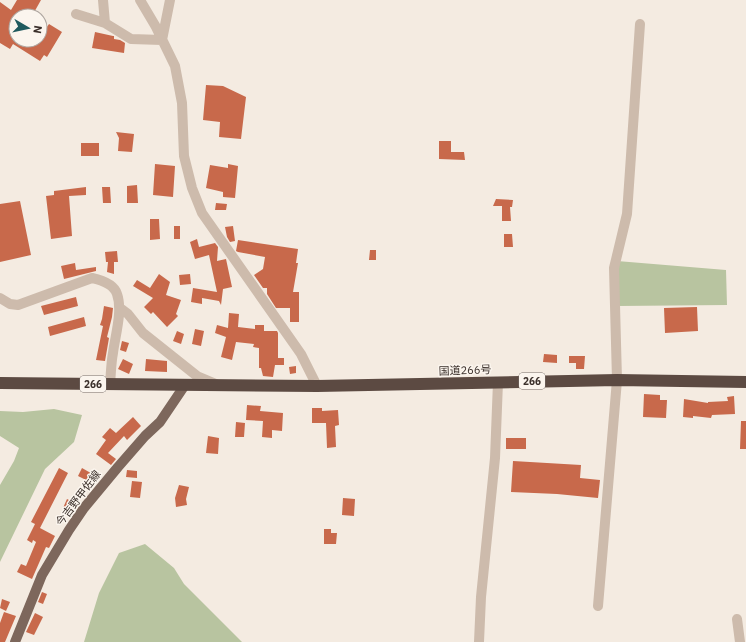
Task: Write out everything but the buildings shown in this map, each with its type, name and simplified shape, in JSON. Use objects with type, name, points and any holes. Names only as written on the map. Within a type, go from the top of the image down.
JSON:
[{"type":"highway","name":"国道266号","points":[[185,385],[317,386],[616,380],[746,382]]},
{"type":"highway","name":"266","points":[[0,384],[185,385]]},
{"type":"main road","name":"今吉野甲佐線","points":[[15,642],[42,575],[69,530],[84,508],[118,466],[160,422],[185,385]]},
{"type":"street","points":[[103,0],[105,23]]},
{"type":"street","points":[[140,0],[175,66],[182,103],[184,156],[192,188],[202,213],[301,354],[317,386]]},
{"type":"street","points":[[162,40],[170,0]]},
{"type":"street","points":[[76,14],[105,23],[131,39],[162,40]]},
{"type":"street","points":[[598,606],[616,380],[614,268],[627,214],[640,24]]},
{"type":"street","points":[[0,298],[10,304],[18,305],[92,278],[101,280],[110,286],[117,293],[120,308],[112,356],[110,384]]},
{"type":"street","points":[[120,308],[128,314],[143,333],[197,376],[220,386]]},
{"type":"street","points":[[479,642],[481,597],[495,458],[498,382]]},
{"type":"street","points":[[737,619],[740,642]]},
{"type":"green space","points":[[617,261],[726,270],[727,305],[618,306]]},
{"type":"green space","points":[[54,409],[82,415],[74,442],[45,469],[0,562],[0,485],[14,461],[19,448],[0,436],[0,411],[23,412]]},
{"type":"green space","points":[[145,544],[174,568],[184,584],[242,642],[84,642],[99,593],[119,553]]}]
